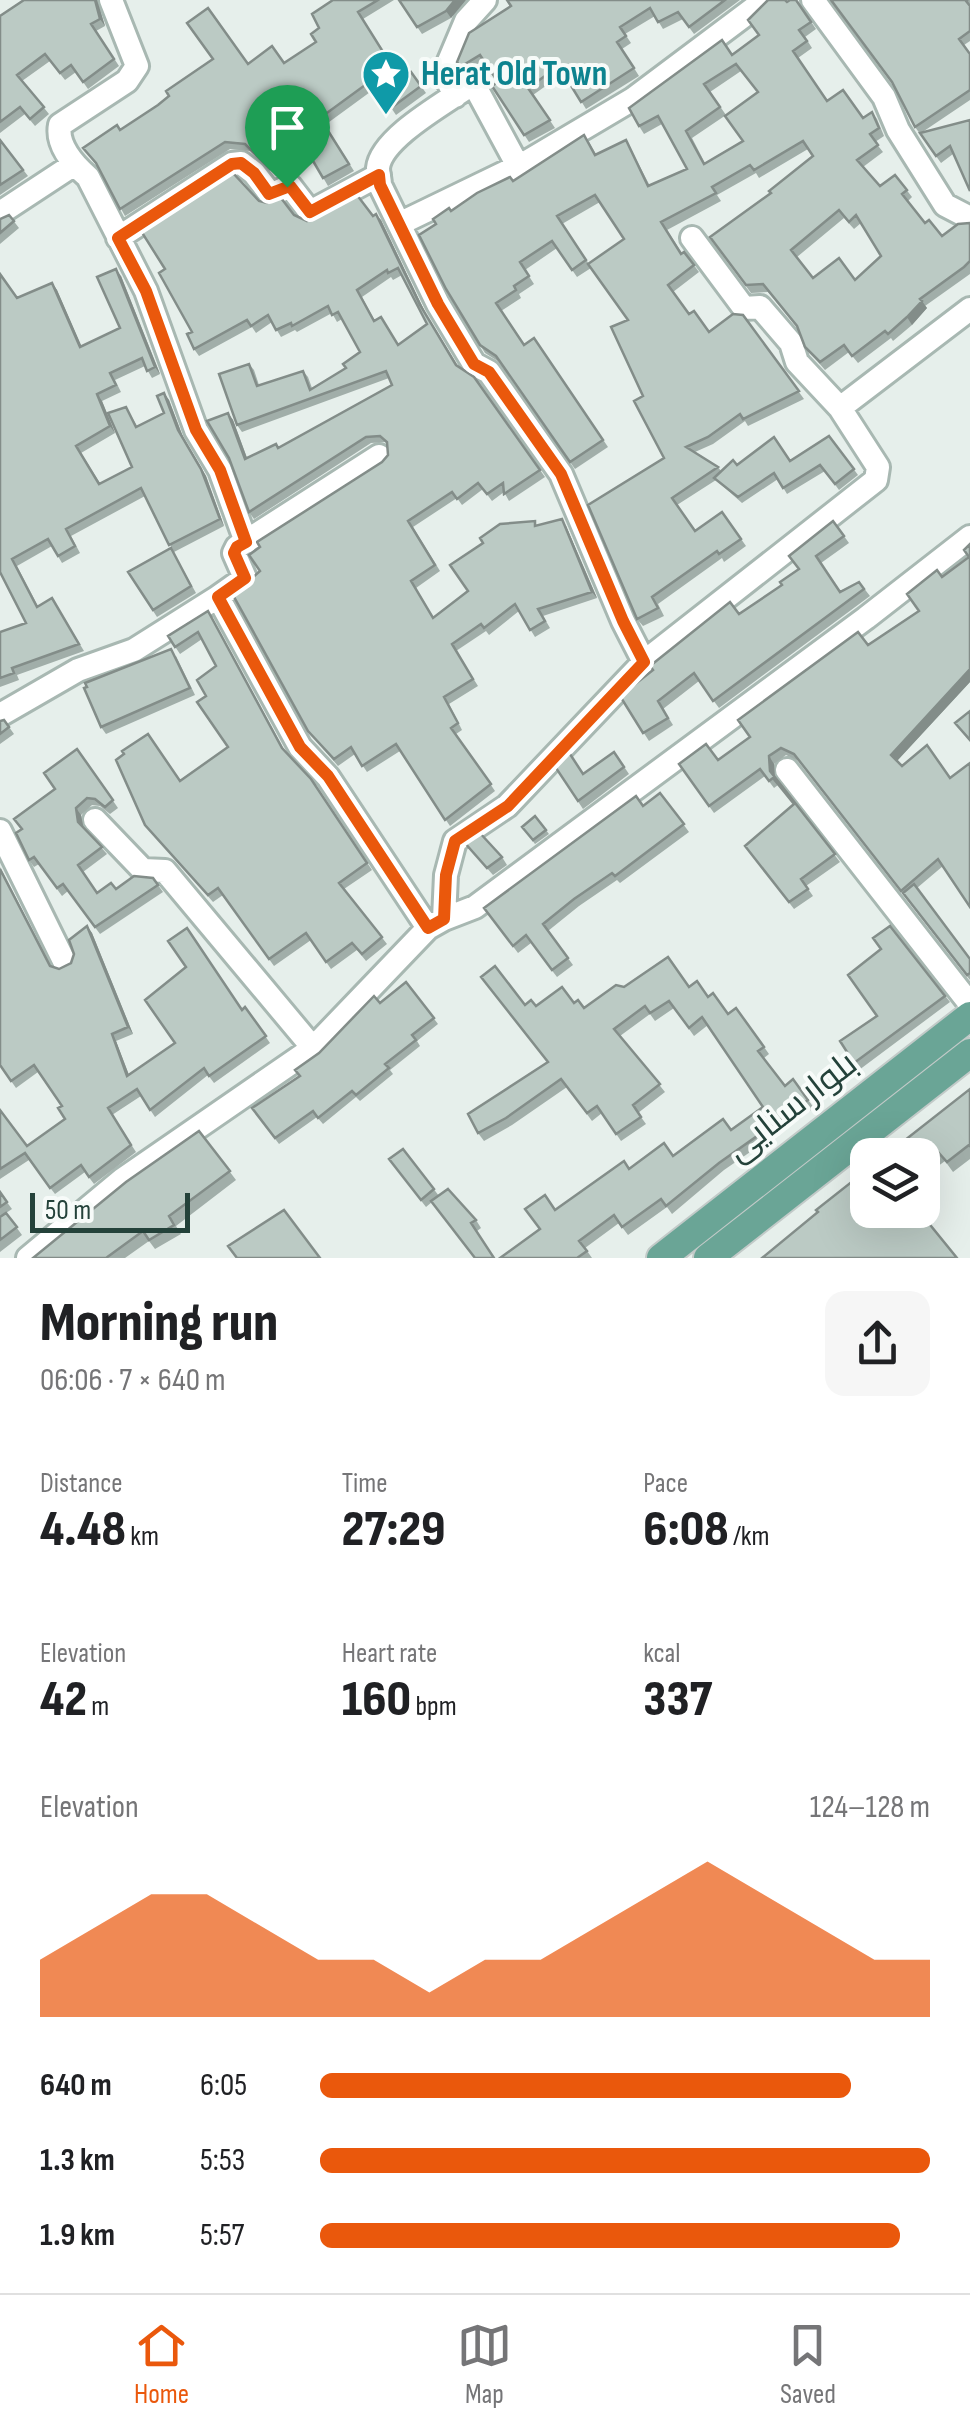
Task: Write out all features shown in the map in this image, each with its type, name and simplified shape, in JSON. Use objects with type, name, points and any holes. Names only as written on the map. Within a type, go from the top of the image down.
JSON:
[{"type":"main road","name":"بلوار سنایی","points":[[661,1258],[970,1016]]},
{"type":"main road","name":"بلوار سنایی","points":[[722,1254],[970,1053]]},
{"type":"street","points":[[112,0],[137,66],[127,81],[60,125],[58,133],[73,165],[88,178],[146,291],[196,430],[220,470],[246,542]]},
{"type":"street","points":[[455,96],[444,72],[466,21],[485,0]]},
{"type":"street","points":[[400,223],[518,166],[633,98],[758,6],[758,0]]},
{"type":"street","points":[[813,0],[884,98],[898,130],[945,204],[970,218]]},
{"type":"street","points":[[518,166],[476,90],[469,86],[409,128],[385,150],[378,166],[380,185],[438,304],[474,364],[489,372],[561,474],[644,662]]},
{"type":"street","points":[[118,238],[232,164],[241,163],[271,194],[290,186],[310,212],[379,175]]},
{"type":"street","points":[[0,213],[73,165]]},
{"type":"street","points":[[436,924],[455,841],[508,806],[644,662],[876,480],[878,467],[840,408],[797,362],[791,343],[760,306],[744,308],[692,238]]},
{"type":"street","points":[[840,408],[970,309]]},
{"type":"street","points":[[0,714],[78,670],[134,650],[218,597],[245,578],[234,553],[237,547],[379,456]]},
{"type":"street","points":[[28,1258],[122,1179],[313,1048],[436,924],[475,907],[970,537]]},
{"type":"street","points":[[218,597],[300,747],[328,776],[436,924]]},
{"type":"street","points":[[787,770],[970,1004]]},
{"type":"street","points":[[95,820],[143,870],[165,871],[313,1048]]},
{"type":"street","points":[[0,831],[64,960]]},
{"type":"building","points":[[24,0],[95,0],[100,19],[91,24],[114,59],[83,82],[71,65],[60,73],[45,54],[17,75],[44,107],[30,119],[20,107],[0,122],[0,16]]},
{"type":"building","points":[[333,0],[378,0],[358,12],[400,79],[411,72],[421,86],[391,108],[372,80],[320,118],[349,164],[323,178],[309,154],[293,167],[284,164],[270,169],[245,144],[225,142],[120,209],[96,163],[83,148],[117,125],[120,130],[158,105],[169,96],[166,91],[213,59],[187,23],[208,8],[248,64],[272,46],[284,63],[316,42],[311,34],[319,28],[312,14]]},
{"type":"building","points":[[399,0],[455,0],[446,11],[417,27]]},
{"type":"building","points":[[507,0],[725,0],[689,27],[678,12],[658,22],[650,8],[620,27],[626,36],[617,42],[634,68],[581,102],[559,66],[528,88],[550,120],[524,135],[492,86],[498,82],[480,55],[465,64],[457,62],[469,33],[511,6]]},
{"type":"building","points":[[768,0],[796,0],[811,22],[799,30],[807,41],[793,51],[827,101],[843,90],[863,118],[872,112],[879,128],[870,134],[878,145],[857,160],[880,186],[895,175],[907,190],[902,194],[925,223],[929,220],[942,236],[958,224],[970,223],[970,261],[920,299],[888,334],[885,331],[852,356],[844,345],[820,362],[805,347],[797,326],[763,284],[746,285],[710,237],[771,193],[813,156],[803,141],[754,170],[750,165],[712,187],[716,193],[661,222],[681,254],[684,252],[694,265],[668,285],[689,314],[694,311],[709,332],[733,314],[743,315],[799,391],[743,419],[740,414],[686,447],[718,467],[672,498],[695,531],[722,512],[741,539],[719,554],[717,551],[652,597],[658,608],[637,619],[588,505],[664,458],[634,401],[643,396],[611,327],[628,320],[588,264],[624,239],[595,195],[557,216],[586,260],[572,270],[552,241],[520,262],[529,276],[496,303],[524,345],[534,338],[603,440],[570,462],[496,356],[480,345],[419,235],[436,224],[433,219],[449,208],[451,211],[510,177],[513,181],[584,135],[595,155],[626,140],[648,186],[687,169],[658,116],[639,126],[629,108],[722,40],[732,55],[759,35],[748,20]],"holes":[[[736,64],[758,92],[725,116],[743,141],[704,164],[686,131],[720,107],[704,84]],[[839,210],[849,222],[856,215],[881,256],[855,280],[839,258],[813,278],[791,250]]]},
{"type":"building","points":[[831,0],[968,0],[970,31],[959,39],[970,54],[970,90],[915,127],[892,82]]},
{"type":"building","points":[[970,120],[970,191],[950,146],[936,156],[920,133]]},
{"type":"building","points":[[0,140],[23,170],[0,185]]},
{"type":"building","points":[[232,172],[259,201],[267,203],[281,198],[294,215],[307,221],[357,195],[373,216],[376,214],[420,305],[456,365],[474,377],[540,470],[504,494],[503,483],[487,494],[478,483],[457,499],[452,492],[408,521],[435,565],[411,581],[433,618],[468,591],[450,565],[483,543],[480,538],[500,524],[535,521],[535,526],[562,519],[592,592],[538,609],[545,621],[530,630],[515,604],[484,628],[481,624],[452,644],[473,679],[444,697],[458,723],[451,728],[491,784],[445,820],[396,744],[362,766],[351,747],[334,759],[308,731],[233,595],[260,571],[249,555],[260,547],[257,542],[382,462],[388,455],[387,442],[380,436],[366,437],[249,512],[229,458],[207,421],[228,413],[245,459],[276,444],[278,448],[392,385],[386,371],[237,425],[219,374],[249,364],[257,386],[303,371],[310,390],[346,368],[343,364],[360,352],[338,312],[332,315],[328,306],[292,326],[291,323],[276,330],[268,315],[251,326],[247,320],[194,349],[187,334],[192,332],[159,273],[165,269],[141,231]],"holes":[[[398,268],[427,324],[398,345],[381,317],[374,321],[357,290],[387,270],[388,273]]]},
{"type":"building","points":[[9,215],[14,221],[0,233],[0,219]]},
{"type":"building","points":[[116,269],[155,367],[147,371],[142,358],[110,373],[116,385],[97,394],[110,426],[76,446],[99,484],[132,467],[108,413],[126,407],[136,427],[164,413],[157,396],[164,393],[220,519],[169,545],[141,488],[66,529],[75,546],[58,556],[48,539],[12,559],[37,607],[52,598],[79,644],[12,668],[14,673],[0,678],[0,632],[26,623],[0,572],[0,274],[17,298],[52,283],[80,347],[120,328],[97,277]]},
{"type":"building","points":[[829,436],[854,469],[835,484],[820,465],[783,488],[774,473],[738,497],[714,478],[733,460],[737,465],[774,437],[790,461]]},
{"type":"building","points":[[833,521],[844,536],[816,556],[840,592],[859,582],[864,589],[713,701],[694,673],[658,701],[668,718],[643,733],[620,696],[653,670],[650,666],[730,602],[739,614],[782,585],[780,582],[799,569],[789,556]]},
{"type":"building","points":[[970,544],[970,669],[891,755],[902,766],[927,745],[950,778],[970,763],[970,907],[938,859],[901,891],[794,754],[781,748],[769,756],[770,771],[835,854],[801,879],[808,889],[789,902],[745,846],[794,804],[773,778],[769,781],[760,769],[709,806],[679,764],[706,744],[718,760],[750,737],[738,720],[858,632],[868,645],[919,611],[907,594],[937,570],[942,577],[969,557],[964,550]]},
{"type":"building","points":[[171,548],[191,586],[153,610],[128,572]]},
{"type":"building","points":[[208,611],[282,748],[311,779],[367,863],[339,883],[382,937],[362,954],[352,943],[326,962],[306,933],[269,959],[218,888],[208,895],[145,825],[116,760],[124,754],[122,751],[148,734],[180,781],[228,747],[197,702],[206,696],[197,680],[216,666],[198,632],[175,647],[168,636]]},
{"type":"building","points":[[171,649],[190,688],[101,727],[85,683]]},
{"type":"building","points":[[970,711],[970,740],[955,723]]},
{"type":"building","points":[[4,720],[9,727],[0,734],[0,721]]},
{"type":"building","points":[[77,749],[113,800],[105,807],[87,798],[76,808],[78,822],[102,847],[78,865],[97,893],[111,883],[116,889],[134,876],[153,878],[158,885],[95,927],[63,884],[57,888],[34,857],[29,860],[16,833],[22,829],[14,819],[55,789],[44,773]]},
{"type":"building","points":[[568,751],[583,774],[614,752],[624,767],[578,801],[554,765]]},
{"type":"building","points":[[660,793],[684,824],[543,924],[568,958],[552,970],[526,935],[513,946],[484,908],[636,796],[643,806]]},
{"type":"building","points":[[535,816],[546,830],[533,840],[522,827]]},
{"type":"building","points":[[479,832],[502,857],[487,868],[464,842]]},
{"type":"building","points":[[0,869],[50,966],[59,969],[71,963],[74,954],[69,940],[87,926],[128,1027],[112,1034],[127,1076],[175,1043],[145,1000],[186,967],[168,941],[187,928],[242,1010],[245,1007],[266,1036],[209,1076],[204,1068],[150,1110],[137,1089],[108,1108],[131,1145],[89,1177],[81,1165],[50,1188],[25,1153],[0,1169],[0,1110],[27,1146],[65,1119],[58,1108],[62,1106],[34,1065],[11,1081],[0,1065]]},
{"type":"building","points":[[914,884],[970,959],[967,975],[903,893]]},
{"type":"building","points":[[890,926],[945,996],[854,1063],[840,1041],[877,1016],[848,975],[881,949],[873,938]]},
{"type":"building","points":[[668,957],[689,987],[697,981],[708,997],[713,993],[728,1014],[736,1008],[764,1047],[758,1051],[785,1086],[793,1079],[808,1100],[666,1206],[661,1199],[622,1227],[614,1215],[579,1241],[587,1251],[577,1258],[500,1258],[540,1229],[525,1209],[545,1195],[555,1210],[624,1161],[629,1169],[664,1143],[673,1156],[723,1119],[731,1130],[763,1107],[702,1017],[689,1028],[669,1001],[650,1013],[645,1006],[614,1029],[660,1084],[633,1105],[641,1117],[616,1134],[597,1106],[587,1113],[561,1079],[478,1133],[468,1114],[548,1062],[481,977],[495,966],[525,1005],[531,1000],[536,1006],[562,987],[574,1003],[578,1000],[584,1008],[616,985],[624,987]]},
{"type":"building","points":[[406,982],[434,1018],[412,1035],[416,1040],[385,1064],[389,1068],[356,1095],[352,1091],[318,1118],[313,1111],[275,1138],[252,1108],[300,1076],[295,1070],[319,1053],[374,996],[380,1003]]},
{"type":"building","points":[[970,1089],[970,1146],[947,1162],[940,1154],[940,1138],[908,1138]]},
{"type":"building","points":[[199,1131],[230,1171],[169,1216],[174,1225],[149,1240],[143,1231],[106,1258],[33,1258],[126,1182]]},
{"type":"building","points":[[403,1149],[434,1189],[421,1200],[389,1159]]},
{"type":"building","points":[[850,1183],[850,1228],[933,1228],[957,1258],[762,1258]]},
{"type":"building","points":[[448,1189],[476,1220],[471,1223],[494,1258],[475,1258],[431,1201]]},
{"type":"building","points":[[284,1210],[320,1258],[237,1258],[228,1246]]},
{"type":"building","points":[[6,1213],[17,1227],[0,1240],[0,1217]]},
{"type":"place","name":"Herat Old Town","points":[[386,116]]},
{"type":"route","points":[[241,163],[254,173],[269,194],[287,187],[314,212],[379,175],[380,185],[438,304],[474,364],[489,372],[561,474],[644,662],[508,806],[455,841],[446,875],[444,919],[428,928],[328,776],[300,747],[218,597],[245,578],[234,553],[246,542],[220,470],[196,430],[146,291],[118,238],[232,164],[241,163]]}]
